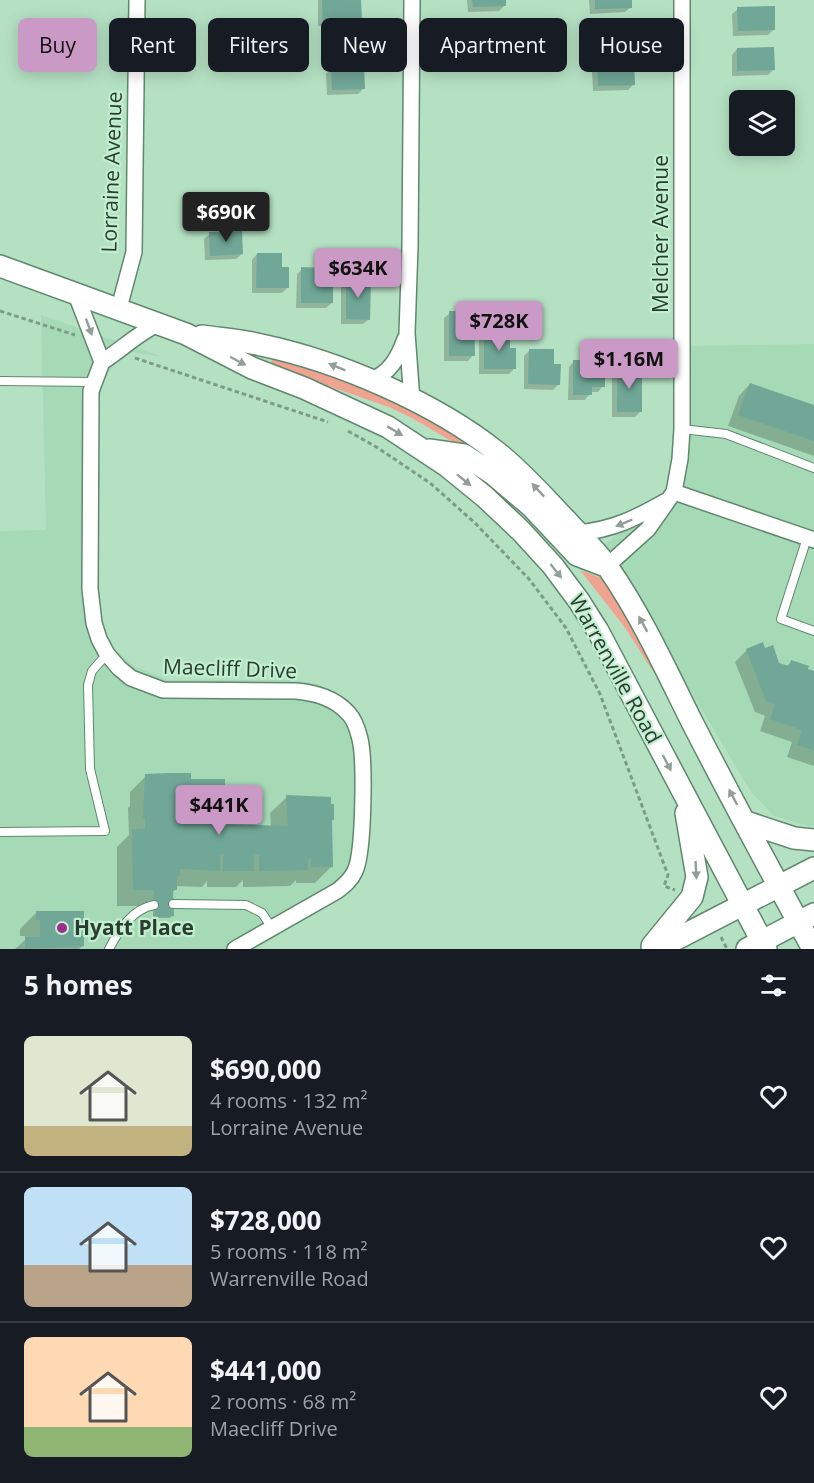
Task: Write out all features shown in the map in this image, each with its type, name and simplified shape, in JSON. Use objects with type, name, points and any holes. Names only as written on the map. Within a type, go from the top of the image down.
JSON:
[{"type":"main road","name":"Warrenville Road","points":[[0,266],[186,334],[252,368],[304,388],[388,427],[425,450],[485,497],[521,531],[572,592],[598,631],[743,904],[758,946]]},
{"type":"main road","name":"Warrenville Road","points":[[186,334],[259,344],[321,361],[371,380],[448,418],[497,452],[532,483],[607,566],[644,625],[779,886],[806,918],[813,949]]},
{"type":"main road","points":[[425,450],[464,455],[493,474],[532,507],[577,555],[607,566]]},
{"type":"main road","points":[[649,949],[692,897],[697,877],[682,792]]},
{"type":"main road","points":[[746,822],[794,838],[814,840]]},
{"type":"main road","points":[[657,949],[814,868]]},
{"type":"main road","points":[[758,946],[806,918]]},
{"type":"street","name":"Lorraine Avenue","points":[[119,308],[134,252],[137,0]]},
{"type":"street","points":[[412,0],[407,333],[412,401]]},
{"type":"street","name":"Melcher Avenue","points":[[607,566],[648,529],[670,496],[680,459],[682,429],[681,0]]},
{"type":"street","points":[[75,292],[102,362],[120,351],[148,328],[159,324]]},
{"type":"street","points":[[371,380],[390,368],[399,356],[407,333]]},
{"type":"street","name":"Maecliff Drive","points":[[102,362],[94,382],[90,403],[90,589],[94,623],[107,654],[131,678],[163,690],[314,693],[330,699],[350,714],[358,733],[362,753],[361,846],[356,871],[337,891],[235,949]]},
{"type":"street","points":[[577,533],[621,525],[670,496],[811,539]]},
{"type":"lane","points":[[0,381],[94,382]]},
{"type":"lane","points":[[682,429],[726,434],[814,468]]},
{"type":"lane","points":[[811,539],[781,619],[814,631]]},
{"type":"lane","points":[[0,832],[105,831],[90,768],[88,685],[92,671],[107,654]]},
{"type":"lane","points":[[173,904],[246,904],[262,913],[272,928]]},
{"type":"lane","points":[[109,949],[130,918],[145,907],[154,905]]},
{"type":"path","points":[[0,311],[83,338]]},
{"type":"path","points":[[129,355],[335,424]]},
{"type":"path","points":[[344,429],[378,448],[430,483],[475,522],[529,579],[566,628],[600,694],[668,875],[664,886],[682,893]]},
{"type":"shaded area","points":[[41,315],[163,357],[132,352],[115,364],[104,380],[98,406],[98,585],[101,622],[112,646],[134,666],[168,680],[290,680],[318,684],[348,700],[364,724],[369,754],[370,846],[356,884],[339,900],[255,949],[0,949],[0,531],[46,530]]},
{"type":"shaded area","points":[[814,344],[814,827],[812,827],[774,816],[751,792],[604,546],[675,485],[682,346]]},
{"type":"shaded area","points":[[273,356],[349,383],[405,407],[441,427],[493,463],[389,407],[271,363]]},
{"type":"shaded area","points":[[580,570],[601,578],[619,604],[654,669],[652,670],[626,629]]},
{"type":"building","points":[[322,0],[361,0],[362,18],[323,18]]},
{"type":"building","points":[[472,0],[506,0],[506,6],[473,7]]},
{"type":"building","points":[[595,0],[632,0],[632,8],[595,9]]},
{"type":"building","points":[[775,6],[775,30],[738,31],[737,7]]},
{"type":"building","points":[[774,47],[775,70],[737,71],[737,48]]},
{"type":"building","points":[[331,72],[364,72],[365,89],[332,90]]},
{"type":"building","points":[[597,72],[634,72],[635,85],[598,86]]},
{"type":"building","points":[[242,231],[243,254],[210,256],[209,232]]},
{"type":"building","points":[[257,253],[282,253],[282,267],[289,267],[289,288],[256,288]]},
{"type":"building","points":[[301,267],[327,268],[327,282],[333,282],[333,303],[301,303]]},
{"type":"building","points":[[346,279],[371,279],[370,320],[346,319]]},
{"type":"building","points":[[449,311],[474,311],[475,356],[449,356]]},
{"type":"building","points":[[484,333],[510,333],[510,348],[516,348],[516,369],[484,369]]},
{"type":"building","points":[[529,349],[554,349],[554,364],[561,364],[560,385],[528,384]]},
{"type":"building","points":[[573,360],[605,360],[605,387],[592,387],[592,395],[573,395]]},
{"type":"building","points":[[617,367],[642,367],[642,412],[617,412]]},
{"type":"building","points":[[750,383],[814,405],[814,441],[738,415]]},
{"type":"building","points":[[763,642],[765,648],[773,645],[779,663],[789,666],[791,660],[809,666],[808,669],[814,671],[814,751],[797,745],[802,730],[770,719],[775,704],[766,701],[746,649]]},
{"type":"building","points":[[191,773],[191,779],[225,779],[225,824],[288,826],[286,795],[331,797],[331,804],[334,804],[333,867],[311,867],[311,859],[308,859],[308,870],[259,871],[259,855],[254,855],[254,871],[223,871],[223,855],[220,855],[220,871],[180,869],[180,876],[177,876],[177,890],[173,890],[174,916],[154,917],[154,890],[133,890],[132,829],[145,829],[145,818],[143,818],[145,774]]},
{"type":"building","name":"Hyatt Place","points":[[36,911],[84,911],[84,946],[25,949],[25,937],[40,937],[40,920],[36,920]]},
{"type":"place","name":"Hyatt Place","points":[[62,928]]}]
